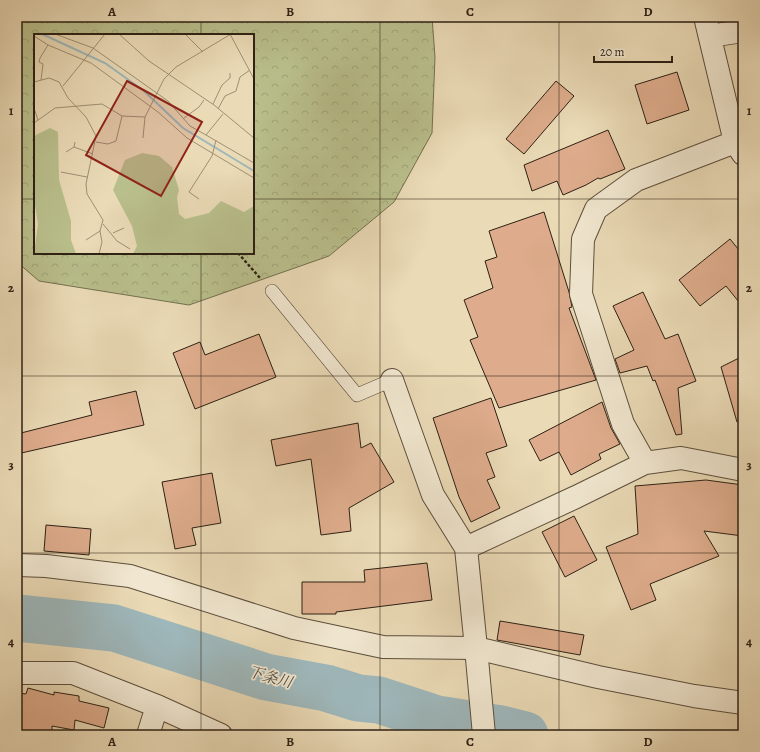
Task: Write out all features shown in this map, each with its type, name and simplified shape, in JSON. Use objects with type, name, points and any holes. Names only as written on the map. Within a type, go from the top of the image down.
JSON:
[{"type":"street","points":[[645,463],[623,424],[581,294],[583,239],[596,209],[636,180],[739,148],[708,27],[743,31]]},
{"type":"street","points":[[392,380],[433,495],[466,548],[484,735]]},
{"type":"street","points":[[466,548],[645,463],[681,458],[743,470]]},
{"type":"street","points":[[17,565],[46,566],[130,576],[294,628],[383,647],[476,648],[598,677],[694,696],[743,703]]},
{"type":"street","points":[[17,673],[73,673],[157,706],[222,735]]},
{"type":"street","points":[[148,735],[157,706]]},
{"type":"lane","points":[[272,292],[357,394],[392,380]]},
{"type":"path","points":[[239,254],[272,292]]},
{"type":"green space","points":[[17,17],[432,17],[435,57],[432,133],[394,202],[329,256],[189,305],[39,281],[17,262]]},
{"type":"building","points":[[677,72],[689,110],[647,124],[635,85]]},
{"type":"building","points":[[556,81],[574,96],[524,154],[506,139]]},
{"type":"building","points":[[608,130],[625,169],[600,179],[598,178],[563,195],[557,181],[532,191],[524,165]]},
{"type":"building","points":[[544,212],[569,292],[572,307],[569,308],[596,380],[499,408],[470,340],[478,337],[464,300],[493,288],[485,261],[497,257],[489,231]]},
{"type":"building","points":[[730,239],[743,255],[743,307],[726,286],[700,306],[679,280]]},
{"type":"building","points":[[643,292],[665,339],[678,334],[696,381],[678,388],[682,434],[676,435],[655,380],[653,381],[647,366],[620,373],[615,359],[634,350],[613,306]]},
{"type":"building","points":[[259,334],[276,377],[195,409],[173,353],[200,342],[205,355]]},
{"type":"building","points":[[743,356],[743,421],[737,422],[721,367]]},
{"type":"building","points":[[136,391],[144,425],[17,454],[17,434],[92,415],[89,402]]},
{"type":"building","points":[[491,398],[507,446],[486,453],[495,477],[487,480],[500,508],[471,522],[459,497],[433,418]]},
{"type":"building","points":[[602,402],[611,428],[620,444],[599,454],[601,459],[571,475],[559,452],[540,461],[529,440]]},
{"type":"building","points":[[358,423],[361,448],[371,443],[394,482],[349,508],[351,531],[321,535],[311,459],[276,466],[271,440]]},
{"type":"building","points":[[212,473],[221,523],[192,528],[196,545],[175,549],[162,482]]},
{"type":"building","points":[[706,480],[743,485],[743,536],[704,531],[719,556],[650,584],[656,600],[631,610],[606,547],[638,534],[635,486]]},
{"type":"building","points":[[574,516],[597,560],[565,577],[542,532]]},
{"type":"building","points":[[46,525],[91,529],[89,555],[44,551]]},
{"type":"building","points":[[427,563],[432,600],[336,612],[336,614],[302,614],[302,582],[365,582],[364,570]]},
{"type":"building","points":[[500,621],[584,635],[580,655],[497,640]]},
{"type":"building","points":[[28,688],[54,695],[54,692],[79,696],[79,701],[109,708],[104,728],[75,720],[74,730],[52,726],[52,735],[17,735],[17,693],[26,694]]},
{"type":"waterway","name":"下条川","points":[[17,618],[114,628],[266,677],[326,688],[358,698],[379,700],[437,719],[501,729],[525,735]]}]
